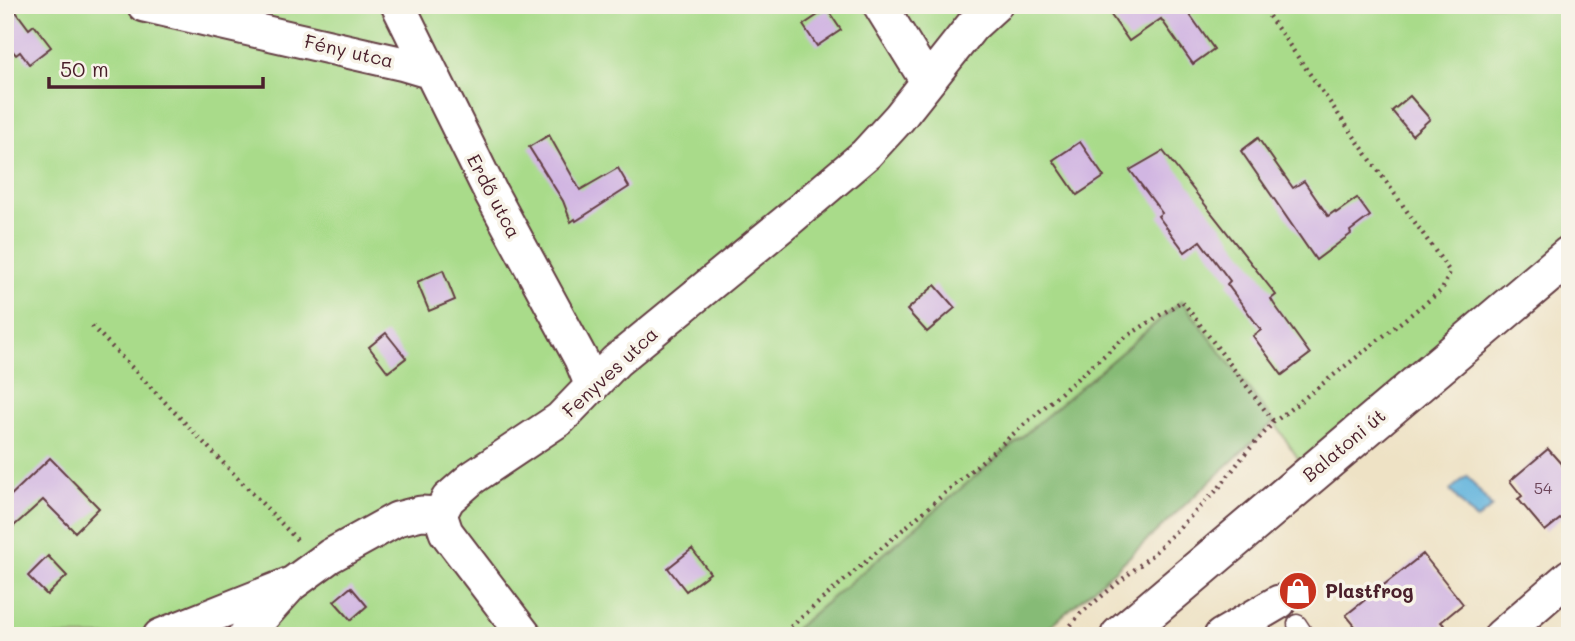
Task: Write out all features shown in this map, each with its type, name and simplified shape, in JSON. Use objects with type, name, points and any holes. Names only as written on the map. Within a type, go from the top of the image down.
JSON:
[{"type":"main road","name":"Balatoni út","points":[[1119,636],[1570,255]]},
{"type":"street","name":"Fény utca","points":[[144,5],[431,72]]},
{"type":"street","name":"Erdő utca","points":[[398,5],[491,193],[582,359],[592,386]]},
{"type":"street","points":[[880,5],[927,81]]},
{"type":"street","name":"Fenyves utca","points":[[440,514],[448,499],[472,478],[560,419],[616,361],[866,154],[899,118],[972,26],[995,5]]},
{"type":"street","points":[[245,636],[303,575],[330,556],[397,519],[421,513],[440,514],[446,532],[525,636]]},
{"type":"street","points":[[160,636],[303,575]]},
{"type":"street","points":[[1501,636],[1570,576]]},
{"type":"street","points":[[1221,636],[1294,621]]},
{"type":"path","points":[[1062,636],[1080,614],[1152,555],[1199,508],[1275,422],[1442,290],[1450,272],[1261,5]]},
{"type":"path","points":[[780,636],[1123,339],[1182,301],[1275,422]]},
{"type":"path","points":[[92,326],[306,549],[303,575]]},
{"type":"green space","points":[[5,5],[1570,5],[1570,255],[1309,475],[1274,422],[1181,302],[787,636],[5,636]]},
{"type":"green space","points":[[1182,301],[1274,422],[1115,570],[1039,636],[787,636]]},
{"type":"water","points":[[1467,476],[1492,507],[1476,520],[1450,490]]},
{"type":"building","points":[[5,5],[11,5],[29,29],[34,25],[51,47],[29,64],[20,52],[16,55],[5,42]]},
{"type":"building","points":[[1104,5],[1183,5],[1214,49],[1193,64],[1161,19],[1129,41]]},
{"type":"building","points":[[827,9],[841,30],[817,46],[803,25]]},
{"type":"building","points":[[1410,96],[1430,119],[1412,135],[1392,111]]},
{"type":"building","points":[[549,135],[580,190],[618,168],[629,187],[571,222],[563,201],[529,147]]},
{"type":"building","points":[[1258,138],[1293,188],[1304,181],[1328,216],[1357,198],[1370,216],[1316,260],[1241,151]]},
{"type":"building","points":[[1080,142],[1104,177],[1077,195],[1053,160]]},
{"type":"building","points":[[1163,151],[1276,295],[1271,299],[1310,354],[1282,375],[1253,336],[1261,330],[1227,284],[1230,281],[1200,241],[1185,252],[1158,216],[1162,213],[1130,170]]},
{"type":"building","points":[[443,270],[455,300],[429,311],[417,282]]},
{"type":"building","points":[[935,285],[955,308],[927,332],[907,310]]},
{"type":"building","points":[[386,333],[406,358],[388,372],[369,347]]},
{"type":"building","points":[[1548,449],[1570,474],[1570,511],[1545,531],[1518,499],[1522,496],[1510,481]]},
{"type":"building","points":[[50,458],[99,508],[75,532],[43,500],[5,534],[5,501]]},
{"type":"building","points":[[692,549],[710,573],[686,591],[668,568]]},
{"type":"building","points":[[1423,554],[1463,604],[1441,622],[1444,625],[1431,636],[1363,636],[1346,615]]},
{"type":"building","points":[[48,556],[67,576],[47,595],[28,576]]},
{"type":"building","points":[[351,587],[367,606],[351,620],[334,601]]},
{"type":"place","name":"Plastfrog","points":[[1298,591]]}]
